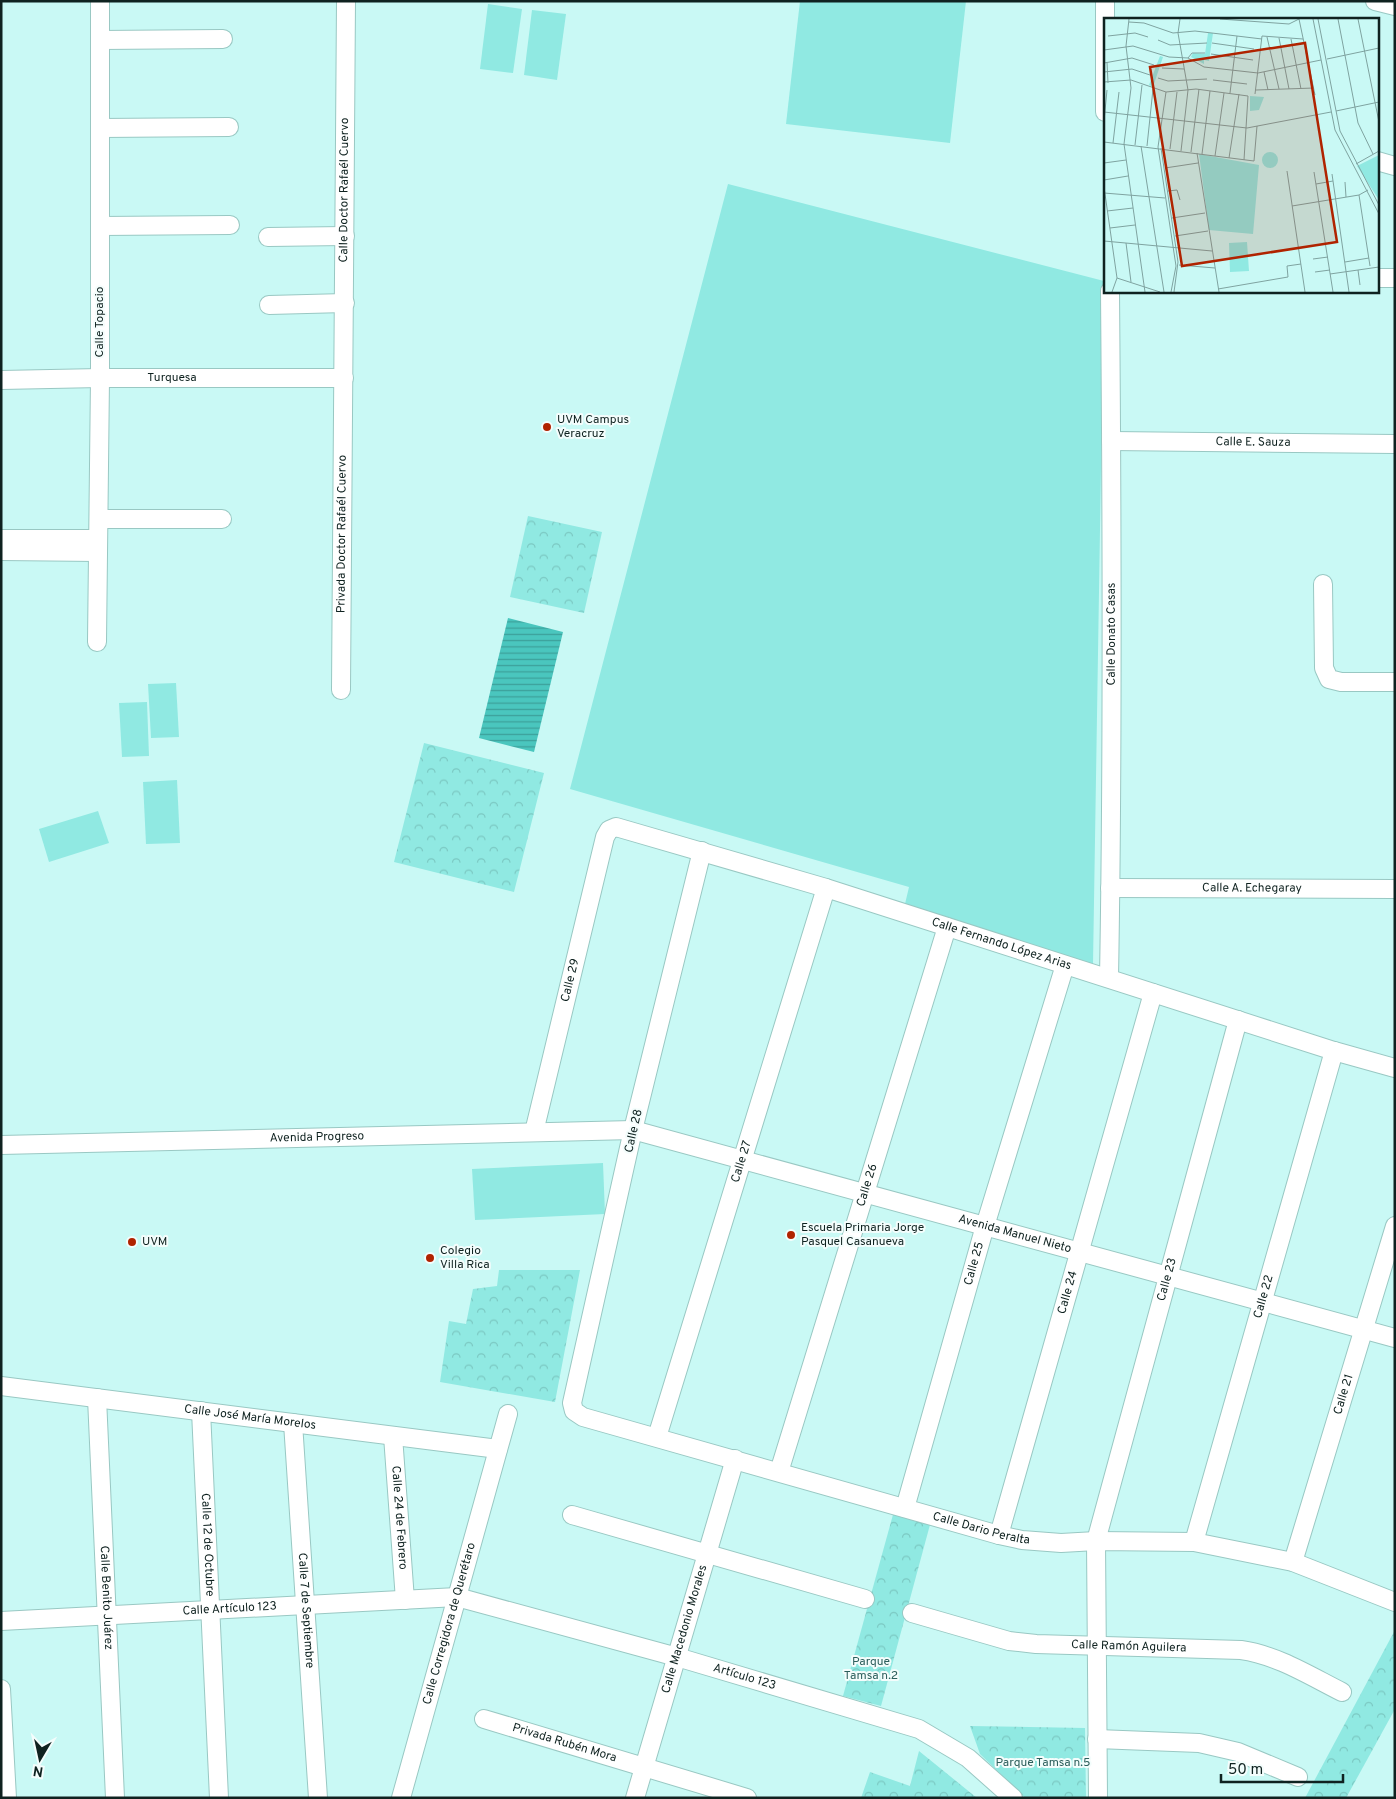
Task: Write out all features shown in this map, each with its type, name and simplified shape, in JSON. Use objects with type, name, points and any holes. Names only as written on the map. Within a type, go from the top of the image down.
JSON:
[{"type":"street","name":"Calle Topacio","points":[[97,642],[100,378],[100,1]]},
{"type":"street","name":"Calle Doctor Rafaél Cuervo","points":[[344,378],[346,1]]},
{"type":"street","points":[[1105,1],[1105,18]]},
{"type":"street","points":[[1375,1],[1395,6]]},
{"type":"street","points":[[100,40],[223,40]]},
{"type":"street","points":[[100,128],[229,127]]},
{"type":"street","points":[[1378,161],[1395,166]]},
{"type":"street","points":[[100,226],[230,225]]},
{"type":"street","points":[[268,237],[345,236]]},
{"type":"street","points":[[1378,278],[1395,278]]},
{"type":"street","name":"Calle Donato Casas","points":[[1109,978],[1110,292]]},
{"type":"street","points":[[269,305],[345,303]]},
{"type":"street","name":"Turquesa","points":[[1,380],[344,378]]},
{"type":"street","name":"Privada Doctor Rafaél Cuervo","points":[[341,690],[344,378]]},
{"type":"street","name":"Calle E. Sauza","points":[[1111,441],[1395,444]]},
{"type":"street","points":[[99,519],[222,519]]},
{"type":"street","points":[[1,539],[98,545]]},
{"type":"street","points":[[1,551],[98,545]]},
{"type":"street","points":[[1322,584],[1324,668],[1329,679],[1341,682],[1395,682]]},
{"type":"street","name":"Calle Fernando López Arias","points":[[609,830],[616,827],[826,888],[1334,1051],[1395,1068]]},
{"type":"street","name":"Calle 29","points":[[534,1132],[605,837],[609,830]]},
{"type":"street","name":"Calle 28","points":[[574,1412],[572,1403],[633,1130],[702,852]]},
{"type":"street","name":"Calle 27","points":[[657,1437],[826,888]]},
{"type":"street","name":"Calle A. Echegaray","points":[[1110,888],[1395,889]]},
{"type":"street","name":"Calle 26","points":[[779,1472],[947,927]]},
{"type":"street","name":"Calle 25","points":[[905,1508],[985,1226],[1066,965]]},
{"type":"street","name":"Calle 24","points":[[999,1535],[1081,1252],[1153,993]]},
{"type":"street","name":"Calle 23","points":[[1098,1798],[1096,1541],[1238,1020]]},
{"type":"street","name":"Calle 22","points":[[1194,1542],[1334,1051]]},
{"type":"street","name":"Avenida Progreso","points":[[1,1145],[633,1130]]},
{"type":"street","name":"Avenida Manuel Nieto","points":[[633,1130],[1395,1338]]},
{"type":"street","name":"Calle 21","points":[[1293,1562],[1395,1226]]},
{"type":"street","name":"Calle José María Morelos","points":[[1,1386],[498,1449]]},
{"type":"street","name":"Calle Benito Juárez","points":[[97,1398],[115,1798]]},
{"type":"street","name":"Calle 12 de Octubre","points":[[201,1411],[219,1798]]},
{"type":"street","name":"Calle Dario Peralta","points":[[574,1412],[583,1417],[999,1535],[1022,1540],[1061,1543],[1096,1541],[1194,1542],[1293,1562],[1395,1602]]},
{"type":"street","name":"Calle Corregidora de Querétaro","points":[[402,1798],[508,1414]]},
{"type":"street","name":"Calle 7 de Septiembre","points":[[293,1423],[318,1798]]},
{"type":"street","name":"Calle 24 de Febrero","points":[[393,1436],[405,1600]]},
{"type":"street","name":"Calle Macedonio Morales","points":[[635,1798],[735,1459]]},
{"type":"street","points":[[572,1515],[865,1599]]},
{"type":"street","name":"Calle Artículo 123","points":[[1,1621],[457,1597]]},
{"type":"street","name":"Artículo 123","points":[[457,1597],[676,1657],[919,1729],[968,1758],[1013,1798]]},
{"type":"street","name":"Calle Ramón Aguilera","points":[[912,1613],[1008,1641],[1036,1644],[1257,1652],[1274,1658],[1342,1692]]},
{"type":"street","points":[[1,1688],[7,1798]]},
{"type":"street","name":"Privada Rubén Mora","points":[[484,1719],[747,1798]]},
{"type":"street","points":[[1098,1739],[1200,1743],[1238,1752],[1298,1777]]},
{"type":"green space","points":[[800,1],[966,1],[950,143],[786,124]]},
{"type":"green space","points":[[488,4],[522,9],[513,73],[480,69]]},
{"type":"green space","points":[[532,10],[566,14],[557,80],[524,75]]},
{"type":"green space","points":[[728,184],[1104,281],[1093,964],[905,904],[909,887],[570,789]]},
{"type":"green space","points":[[528,516],[602,532],[584,613],[510,597]]},
{"type":"green space","points":[[176,683],[179,737],[151,738],[148,684]]},
{"type":"green space","points":[[147,702],[149,756],[122,757],[119,703]]},
{"type":"green space","points":[[424,743],[544,773],[514,892],[394,862]]},
{"type":"green space","points":[[177,780],[180,843],[146,844],[143,782]]},
{"type":"green space","points":[[98,811],[109,843],[49,862],[39,829]]},
{"type":"green space","points":[[603,1163],[605,1214],[475,1220],[472,1169]]},
{"type":"green space","points":[[499,1270],[580,1270],[555,1402],[440,1382],[449,1321],[466,1324],[473,1289],[497,1286]]},
{"type":"green space","name":"Parque Tamsa n.2","points":[[894,1511],[931,1521],[881,1706],[843,1696]]},
{"type":"green space","points":[[1395,1630],[1395,1709],[1346,1798],[1305,1798]]},
{"type":"green space","name":"Parque Tamsa n.5","points":[[970,1726],[1085,1728],[1086,1798],[1025,1798],[980,1754]]},
{"type":"green space","points":[[919,1751],[977,1798],[861,1798],[870,1772],[910,1786]]},
{"type":"shaded area","points":[[508,618],[563,632],[534,752],[479,738]]},
{"type":"place","name":"UVM Campus Veracruz","points":[[547,427]]},
{"type":"place","name":"Escuela Primaria Jorge Pasquel Casanueva","points":[[791,1235]]},
{"type":"place","name":"UVM","points":[[132,1242]]},
{"type":"place","name":"Colegio Villa Rica","points":[[430,1258]]}]
